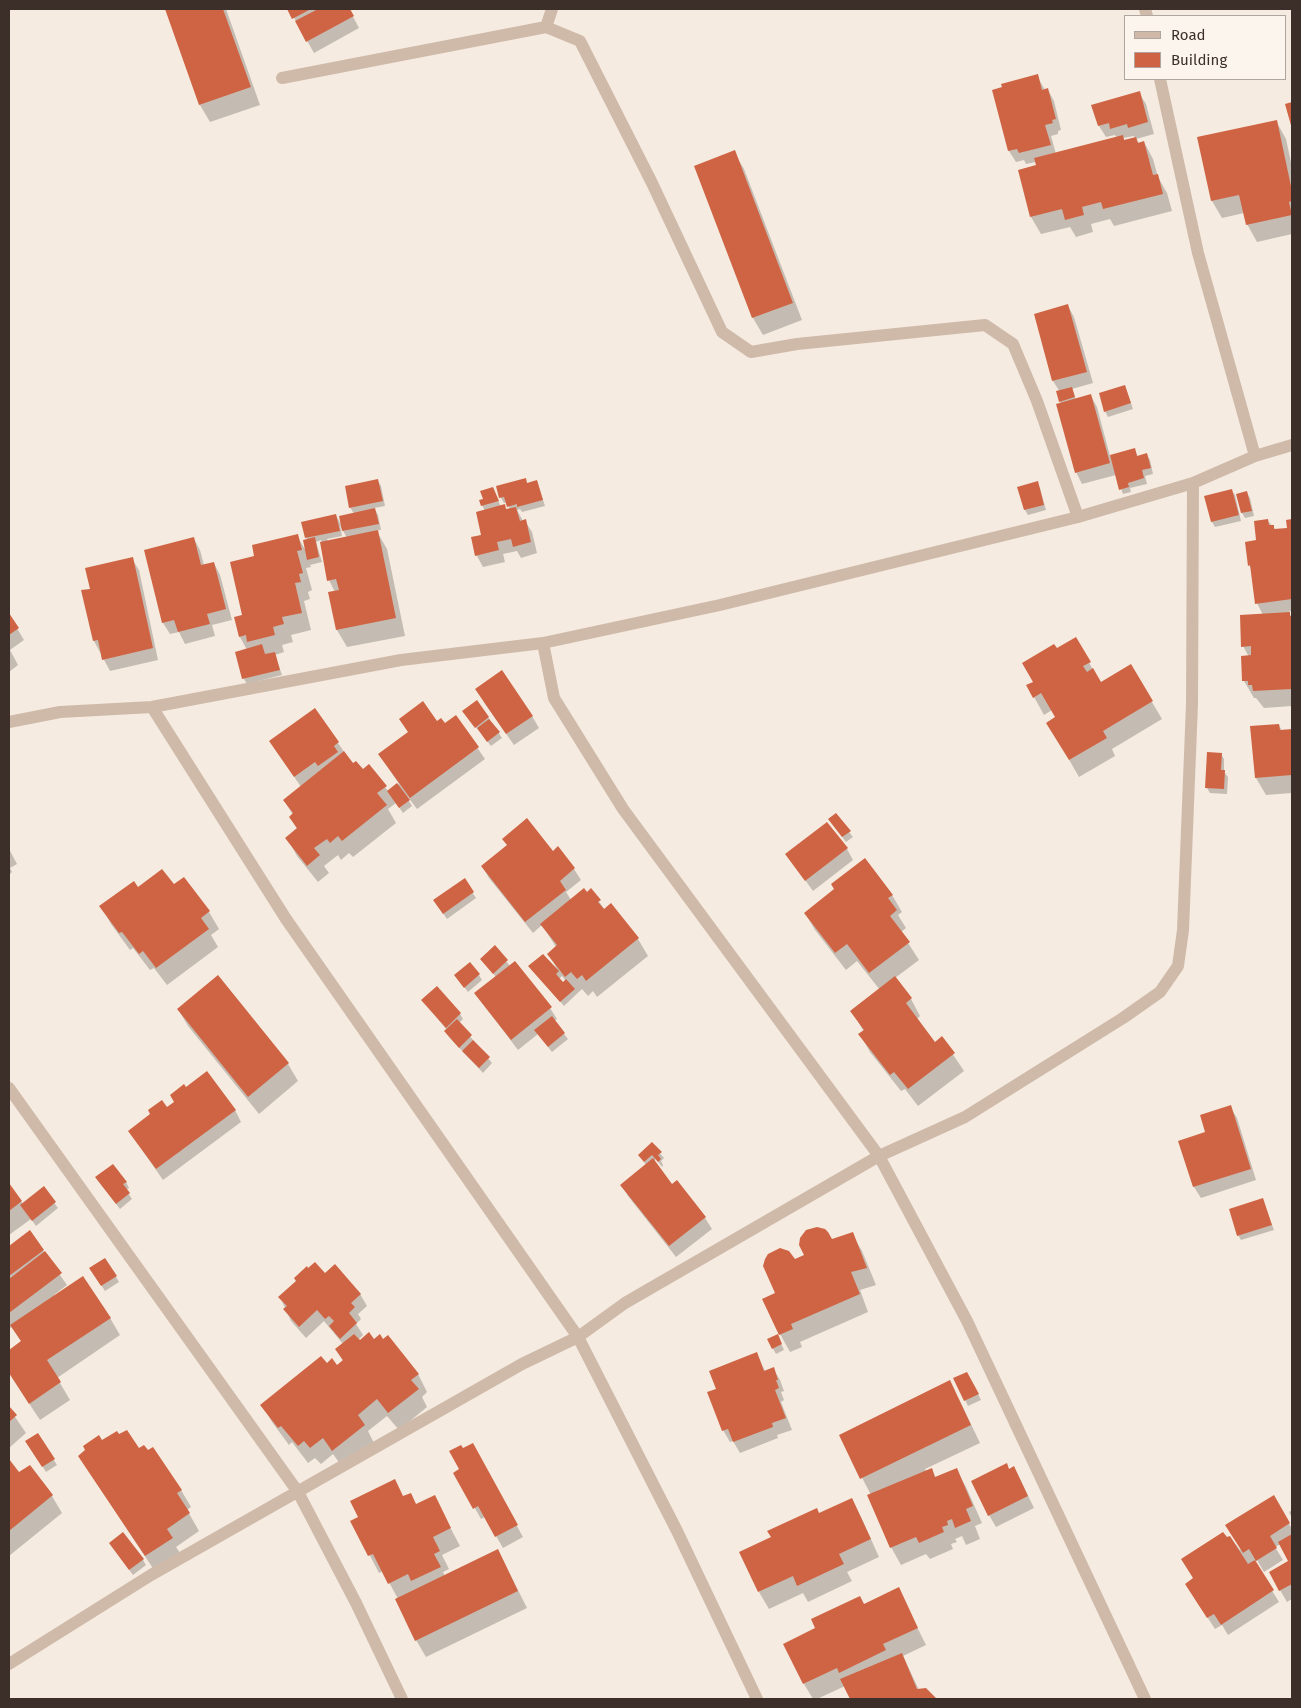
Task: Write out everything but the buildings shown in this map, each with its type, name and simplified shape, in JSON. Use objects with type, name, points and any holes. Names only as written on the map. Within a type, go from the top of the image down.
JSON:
[{"type":"street","points":[[546,28],[552,9]]},
{"type":"street","points":[[282,78],[546,28],[580,41],[652,183],[722,332],[751,352],[797,344],[985,326],[1013,344],[1037,400],[1078,517]]},
{"type":"street","points":[[1160,80],[1198,253],[1255,456]]},
{"type":"street","points":[[9,722],[60,712],[152,707],[402,660],[544,643],[730,603],[1078,517],[1194,483],[1255,456],[1292,445]]},
{"type":"street","points":[[9,1664],[151,1575],[522,1364],[578,1337],[625,1303],[879,1156],[965,1117],[1124,1018],[1160,992],[1178,966],[1183,930],[1192,704],[1194,483]]},
{"type":"street","points":[[544,643],[554,698],[623,809],[879,1156],[967,1321],[1145,1699]]},
{"type":"street","points":[[152,707],[286,919],[578,1337],[677,1531],[757,1699]]},
{"type":"street","points":[[9,1088],[298,1492],[356,1603],[402,1699]]}]
